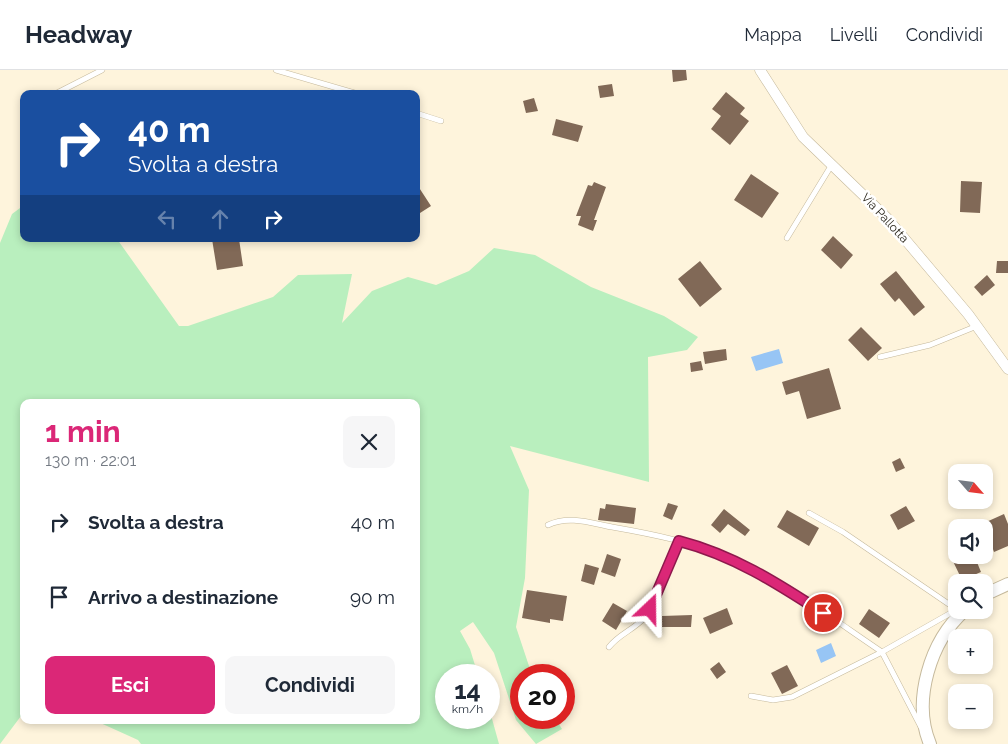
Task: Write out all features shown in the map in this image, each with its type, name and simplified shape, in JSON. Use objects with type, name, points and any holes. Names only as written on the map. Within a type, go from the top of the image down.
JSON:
[{"type":"street","name":"Via Pallotta","points":[[760,70],[798,132],[831,166],[880,210],[978,326],[1008,369]]},
{"type":"street","points":[[993,591],[1008,584]]},
{"type":"street","points":[[930,744],[922,710],[926,683],[943,637],[955,619]]},
{"type":"lane","points":[[63,90],[102,70]]},
{"type":"lane","points":[[276,70],[344,90]]},
{"type":"lane","points":[[420,114],[441,121]]},
{"type":"lane","points":[[787,238],[831,166]]},
{"type":"lane","points":[[880,356],[930,345],[978,326]]},
{"type":"lane","points":[[809,513],[843,532],[948,604]]},
{"type":"lane","points":[[548,525],[570,520],[679,541],[717,553],[755,570],[882,652],[930,744]]},
{"type":"lane","points":[[609,647],[621,634],[638,624],[648,613],[679,541]]},
{"type":"lane","points":[[751,696],[773,700],[792,697],[882,652],[948,614]]},
{"type":"green space","points":[[20,208],[20,242],[119,242],[179,326],[188,326],[273,297],[298,275],[352,274],[342,323],[372,291],[408,277],[436,285],[469,271],[494,248],[535,255],[591,287],[664,316],[698,337],[687,350],[648,357],[649,482],[510,446],[529,490],[525,578],[516,627],[528,664],[510,664],[510,702],[500,671],[500,664],[498,664],[494,653],[473,622],[460,631],[470,649],[475,664],[435,664],[435,729],[495,729],[499,744],[141,744],[138,740],[103,724],[420,724],[420,399],[20,399],[20,717],[0,744],[0,243],[12,214]]},
{"type":"green space","points":[[524,729],[562,729],[536,744]]},
{"type":"water","points":[[779,349],[783,363],[756,371],[751,357]]},
{"type":"water","points":[[831,643],[836,656],[821,663],[816,650]]},
{"type":"building","points":[[672,70],[686,70],[687,80],[673,82]]},
{"type":"building","points":[[612,84],[614,96],[600,98],[598,86]]},
{"type":"building","points":[[726,92],[745,108],[740,114],[749,121],[730,145],[711,129],[721,116],[712,109]]},
{"type":"building","points":[[534,98],[538,111],[526,113],[523,101]]},
{"type":"building","points":[[556,119],[583,126],[578,142],[552,135]]},
{"type":"building","points":[[751,174],[779,193],[762,218],[734,200]]},
{"type":"building","points":[[961,181],[982,182],[980,213],[960,212]]},
{"type":"building","points":[[594,182],[606,187],[594,220],[597,220],[593,231],[578,225],[581,216],[576,216],[588,185],[592,186]]},
{"type":"building","points":[[420,189],[431,206],[420,213]]},
{"type":"building","points":[[833,236],[853,255],[841,269],[821,250]]},
{"type":"building","points":[[212,242],[239,242],[243,266],[217,270]]},
{"type":"building","points":[[700,261],[722,289],[700,307],[678,279]]},
{"type":"building","points":[[997,261],[1008,261],[1008,273],[996,273]]},
{"type":"building","points":[[896,271],[925,307],[914,316],[899,298],[895,302],[880,284]]},
{"type":"building","points":[[987,275],[995,285],[982,296],[974,287]]},
{"type":"building","points":[[861,327],[882,348],[868,361],[848,340]]},
{"type":"building","points":[[726,349],[727,360],[705,364],[703,352]]},
{"type":"building","points":[[701,361],[703,370],[691,372],[690,363]]},
{"type":"building","points":[[829,368],[841,409],[807,419],[799,391],[786,395],[782,382]]},
{"type":"building","points":[[900,458],[905,468],[896,472],[892,462]]},
{"type":"building","points":[[668,503],[678,506],[672,520],[663,516]]},
{"type":"building","points":[[606,504],[636,508],[634,524],[598,520],[600,508],[605,509]]},
{"type":"building","points":[[906,506],[915,521],[898,530],[890,515]]},
{"type":"building","points":[[724,509],[750,530],[745,536],[728,524],[720,533],[711,525]]},
{"type":"building","points":[[787,510],[819,528],[809,546],[777,527]]},
{"type":"building","points":[[1004,514],[1008,524],[1008,546],[994,552],[993,549],[993,519]]},
{"type":"building","points":[[607,554],[621,559],[615,577],[601,572]]},
{"type":"building","points":[[585,564],[599,568],[594,585],[581,581]]},
{"type":"building","points":[[954,564],[978,564],[981,572],[976,574],[959,574]]},
{"type":"building","points":[[527,590],[567,596],[563,621],[550,619],[550,623],[522,618]]},
{"type":"building","points":[[613,603],[627,611],[616,630],[602,621]]},
{"type":"building","points":[[727,608],[733,624],[710,634],[703,618]]},
{"type":"building","points":[[869,609],[890,623],[879,638],[859,624]]},
{"type":"building","points":[[692,615],[691,627],[662,627],[662,616]]},
{"type":"building","points":[[719,662],[726,672],[717,679],[710,669]]},
{"type":"building","points":[[787,665],[798,686],[782,694],[771,673]]},
{"type":"route","points":[[650,609],[679,541],[717,553],[755,570],[823,613]]}]
